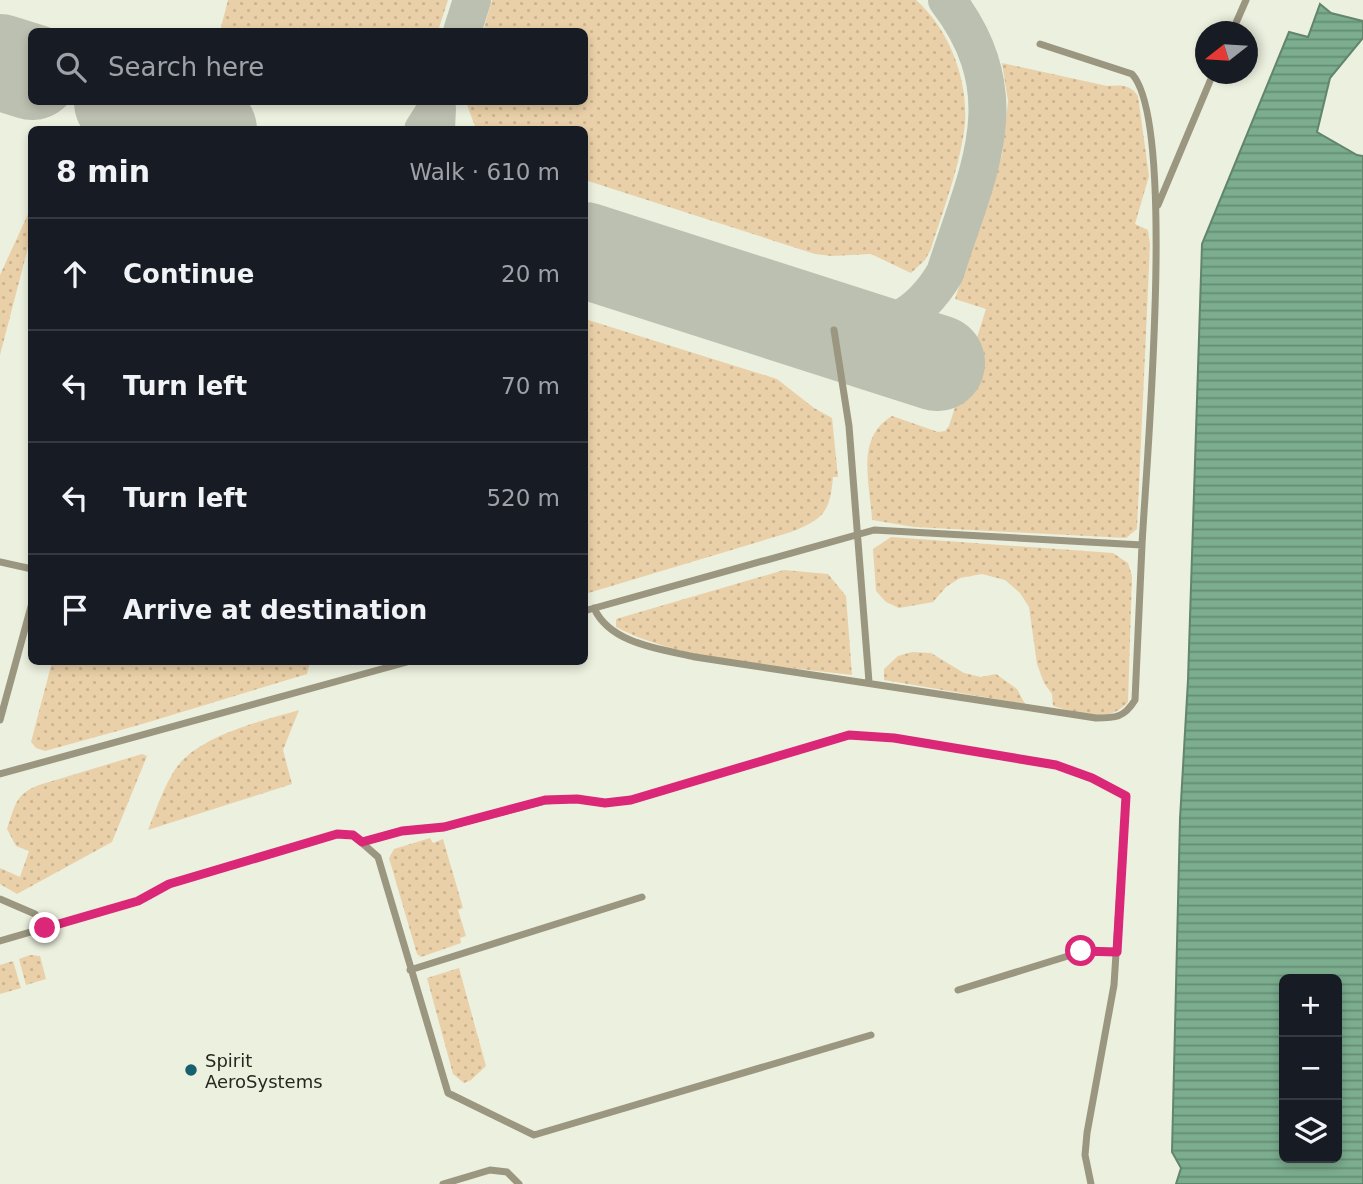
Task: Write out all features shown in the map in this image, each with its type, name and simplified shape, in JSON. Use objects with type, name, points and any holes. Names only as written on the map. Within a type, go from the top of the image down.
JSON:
[{"type":"lane","points":[[1236,21],[1246,0]]},
{"type":"lane","points":[[594,608],[603,623],[622,636],[645,645],[695,657],[1096,718],[1113,718],[1128,712],[1135,700],[1153,334],[1156,208],[1152,153],[1145,101],[1140,83],[1132,74],[1040,44]]},
{"type":"lane","points":[[1156,208],[1209,84]]},
{"type":"lane","points":[[834,330],[849,426],[869,682]]},
{"type":"lane","points":[[588,610],[874,530],[1142,545]]},
{"type":"lane","points":[[0,562],[28,568]]},
{"type":"lane","points":[[0,720],[28,618]]},
{"type":"lane","points":[[0,774],[396,665]]},
{"type":"lane","points":[[362,842],[402,831],[444,827],[545,800],[577,799],[605,803],[631,800],[849,735],[894,738],[1056,765],[1092,778],[1126,796],[1114,985],[1085,1155],[1091,1184]]},
{"type":"lane","points":[[0,941],[138,901],[169,884],[337,834],[353,835],[378,857],[448,1093],[534,1135],[871,1035]]},
{"type":"lane","points":[[410,970],[642,897]]},
{"type":"lane","points":[[0,899],[35,914],[45,928]]},
{"type":"lane","points":[[958,990],[1081,951],[1117,952]]},
{"type":"lane","points":[[443,1184],[490,1170],[507,1172],[519,1184]]},
{"type":"shaded area","points":[[228,0],[448,0],[439,28],[221,28]]},
{"type":"shaded area","points":[[492,0],[916,0],[928,12],[947,40],[960,72],[965,106],[963,139],[956,171],[931,249],[925,260],[911,273],[871,254],[815,254],[588,181],[588,126],[475,126],[467,105],[588,105],[588,28],[484,28]]},
{"type":"shaded area","points":[[1320,4],[1331,13],[1363,21],[1363,38],[1330,78],[1317,132],[1363,156],[1363,1184],[1176,1184],[1181,1168],[1172,1152],[1180,819],[1188,680],[1202,244],[1289,32],[1308,37]]},
{"type":"shaded area","points":[[1002,63],[1107,86],[1125,86],[1138,96],[1149,176],[1135,224],[1148,230],[1150,245],[1137,529],[1126,538],[914,527],[872,520],[867,462],[873,436],[880,425],[892,416],[938,432],[945,431],[949,426],[986,309],[955,299],[1002,155],[1008,101]]},
{"type":"shaded area","points":[[28,214],[28,248],[0,355],[0,275]]},
{"type":"shaded area","points":[[588,320],[777,379],[814,408],[832,418],[838,477],[833,477],[830,499],[823,513],[811,523],[791,532],[588,593]]},
{"type":"shaded area","points":[[891,537],[1113,553],[1128,563],[1132,576],[1128,702],[1120,709],[1102,715],[1083,714],[1053,706],[1052,694],[1044,683],[1037,664],[1029,607],[1020,593],[1005,580],[982,574],[960,578],[946,587],[933,602],[899,608],[886,602],[876,591],[873,549]]},
{"type":"shaded area","points":[[784,570],[828,574],[846,596],[852,675],[700,655],[642,639],[616,627],[616,619]]},
{"type":"shaded area","points":[[912,652],[931,653],[964,673],[981,677],[996,674],[1017,689],[1025,704],[884,680],[884,669],[898,656]]},
{"type":"shaded area","points":[[51,665],[309,665],[307,674],[139,725],[45,751],[36,748],[31,742]]},
{"type":"shaded area","points":[[299,710],[283,750],[292,784],[148,830],[166,785],[184,759],[213,739]]},
{"type":"shaded area","points":[[142,754],[147,756],[112,842],[17,894],[0,884],[0,868],[20,877],[29,851],[16,846],[7,829],[14,807],[25,792],[39,785]]},
{"type":"shaded area","points":[[430,838],[433,843],[443,839],[463,908],[458,910],[466,936],[460,938],[461,943],[421,957],[417,954],[389,858],[394,849]]},
{"type":"shaded area","points":[[30,955],[40,956],[46,979],[26,985],[19,959]]},
{"type":"shaded area","points":[[13,961],[21,988],[0,994],[0,965]]},
{"type":"shaded area","points":[[459,968],[486,1066],[464,1083],[453,1074],[427,978]]},
{"type":"taxiway","points":[[463,28],[472,0]]},
{"type":"taxiway","points":[[834,330],[869,328],[898,320],[923,302],[945,273],[979,168],[986,135],[987,102],[982,69],[969,35],[947,0]]},
{"type":"taxiway","points":[[0,93],[28,81]]},
{"type":"taxiway","points":[[426,126],[437,108],[436,126]]},
{"type":"runway","points":[[0,62],[28,71]]},
{"type":"runway","points":[[131,105],[197,126]]},
{"type":"runway","points":[[588,251],[937,363]]},
{"type":"place","name":"Spirit AeroSystems","points":[[191,1070]]},
{"type":"route","points":[[45,928],[138,901],[169,884],[337,834],[353,835],[362,842],[402,831],[444,827],[545,800],[577,799],[605,803],[631,800],[849,735],[894,738],[1056,765],[1092,778],[1126,796],[1117,952],[1081,951]]}]
